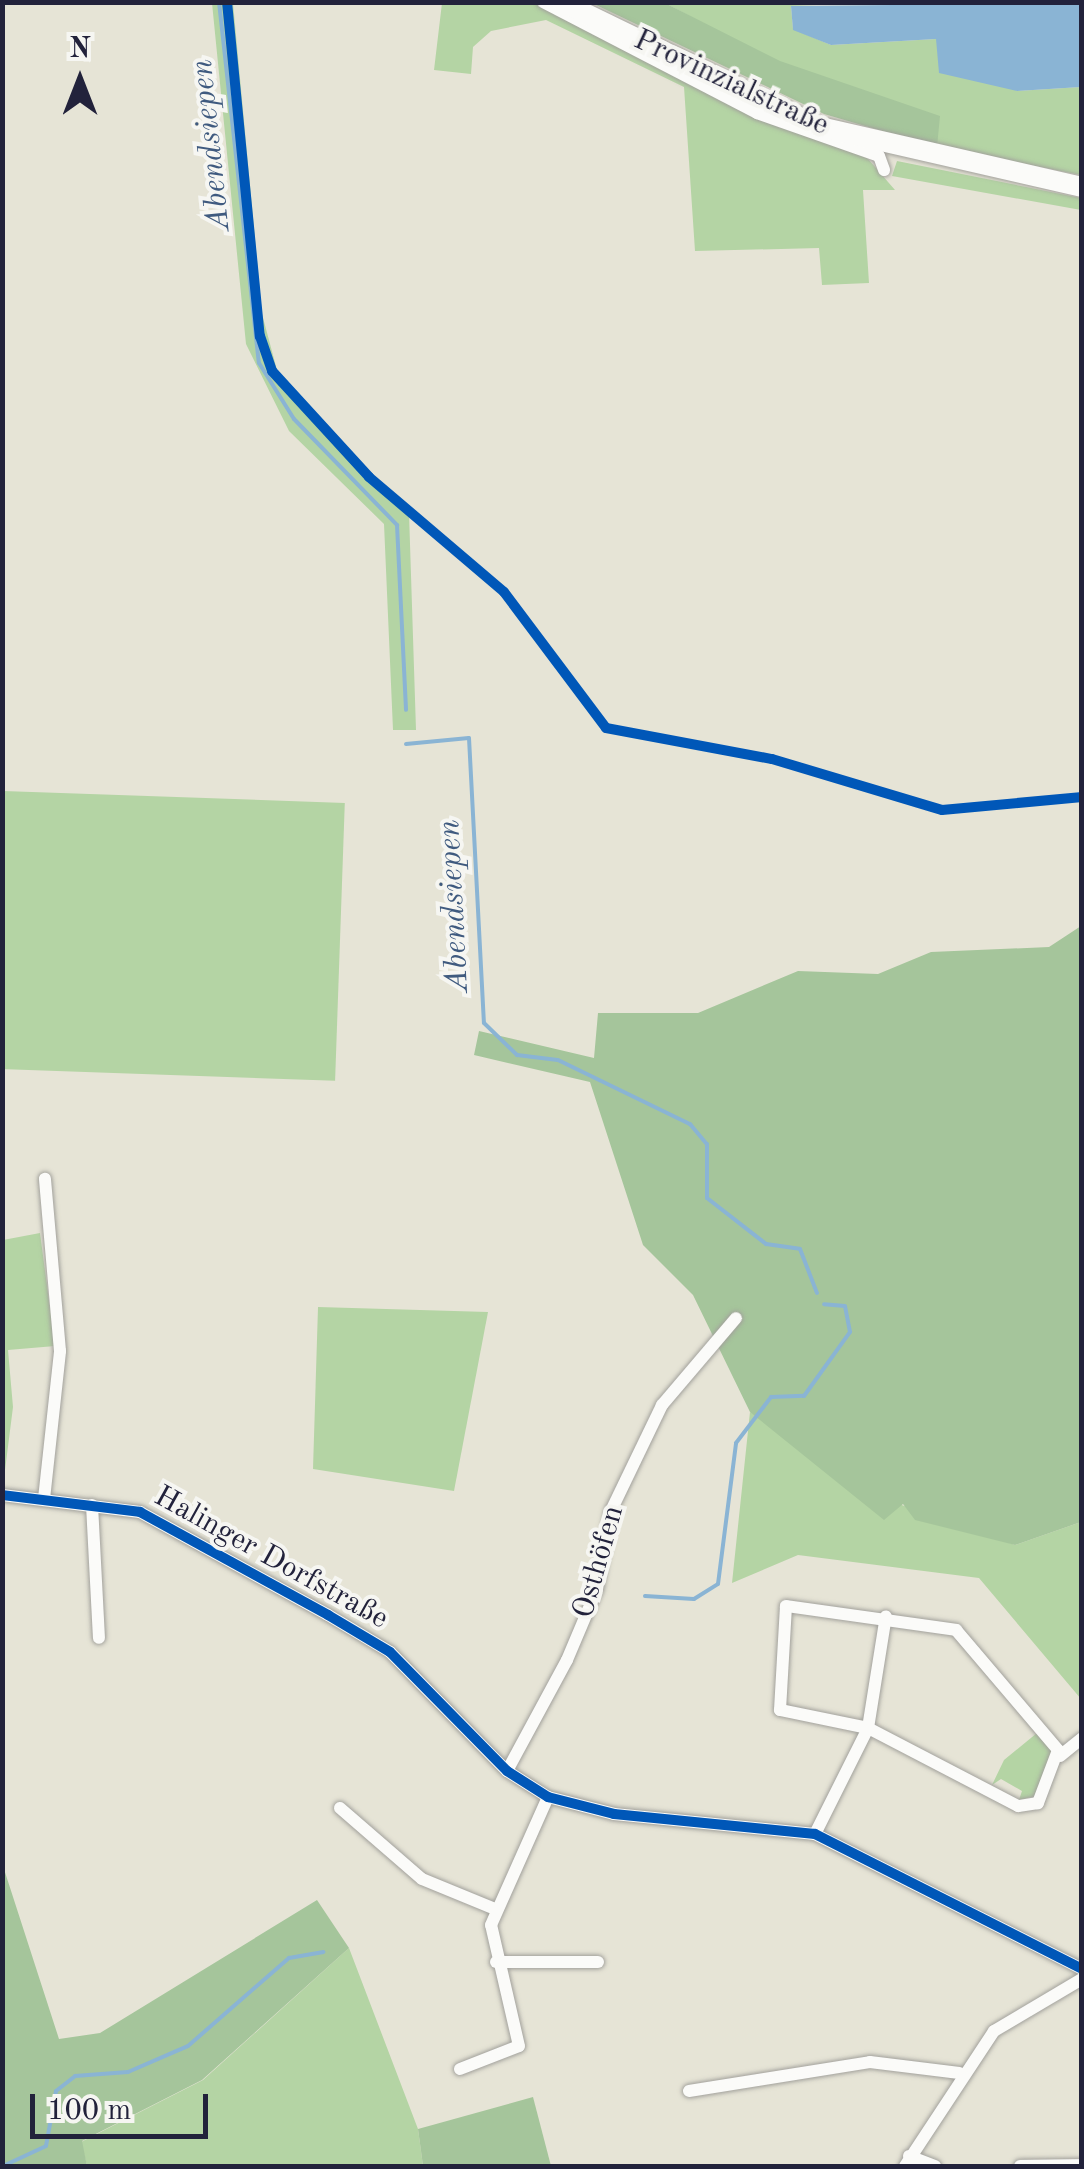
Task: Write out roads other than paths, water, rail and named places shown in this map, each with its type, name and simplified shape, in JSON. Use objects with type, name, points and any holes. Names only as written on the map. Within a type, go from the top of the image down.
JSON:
[{"type":"main road","name":"Provinzialstraße","points":[[562,2],[820,127],[1082,187]]},
{"type":"street","name":"Provinzialstraße","points":[[543,2],[757,113],[879,156],[884,170]]},
{"type":"street","points":[[44,1179],[60,1351],[44,1499]]},
{"type":"street","name":"Osthöfen","points":[[507,1772],[597,1589],[611,1510],[662,1405],[736,1318]]},
{"type":"street","name":"Halinger Dorfstraße","points":[[2,1496],[140,1512],[390,1652],[507,1772],[548,1797],[614,1814],[815,1834],[1082,1969]]},
{"type":"street","points":[[92,1505],[98,1638]]},
{"type":"street","points":[[1060,1756],[956,1630],[800,1605],[783,1614],[780,1710],[868,1728],[1029,1810],[1060,1756],[1082,1738]]},
{"type":"street","points":[[815,1834],[868,1728],[886,1616]]},
{"type":"street","points":[[460,2069],[519,2046],[496,1962],[495,1909],[548,1797]]},
{"type":"street","points":[[340,1808],[422,1879],[495,1909]]},
{"type":"street","points":[[496,1962],[598,1962]]},
{"type":"street","points":[[934,2166],[907,2161],[959,2074],[1008,2018],[1082,1978]]},
{"type":"street","points":[[689,2090],[870,2062],[959,2074]]},
{"type":"street","points":[[1020,2166],[1082,2165]]},
{"type":"water","points":[[1082,3],[1081,87],[1017,91],[939,73],[936,39],[831,45],[793,30],[791,6]]},
{"type":"waterway","name":"Abendsiepen","points":[[219,2],[259,363],[294,419],[397,525],[406,710]]},
{"type":"waterway","name":"Abendsiepen","points":[[406,744],[469,738],[484,1023],[517,1055],[558,1060],[690,1124],[707,1144],[707,1198],[766,1244],[800,1249],[817,1293]]},
{"type":"waterway","name":"Abendsiepen","points":[[645,1596],[694,1599],[718,1584],[736,1443],[771,1397],[804,1396],[850,1332],[845,1306],[824,1304]]},
{"type":"waterway","name":"Abendsiepen","points":[[3,2166],[46,2146],[56,2091],[75,2076],[128,2072],[188,2046],[289,1958],[323,1952]]}]
